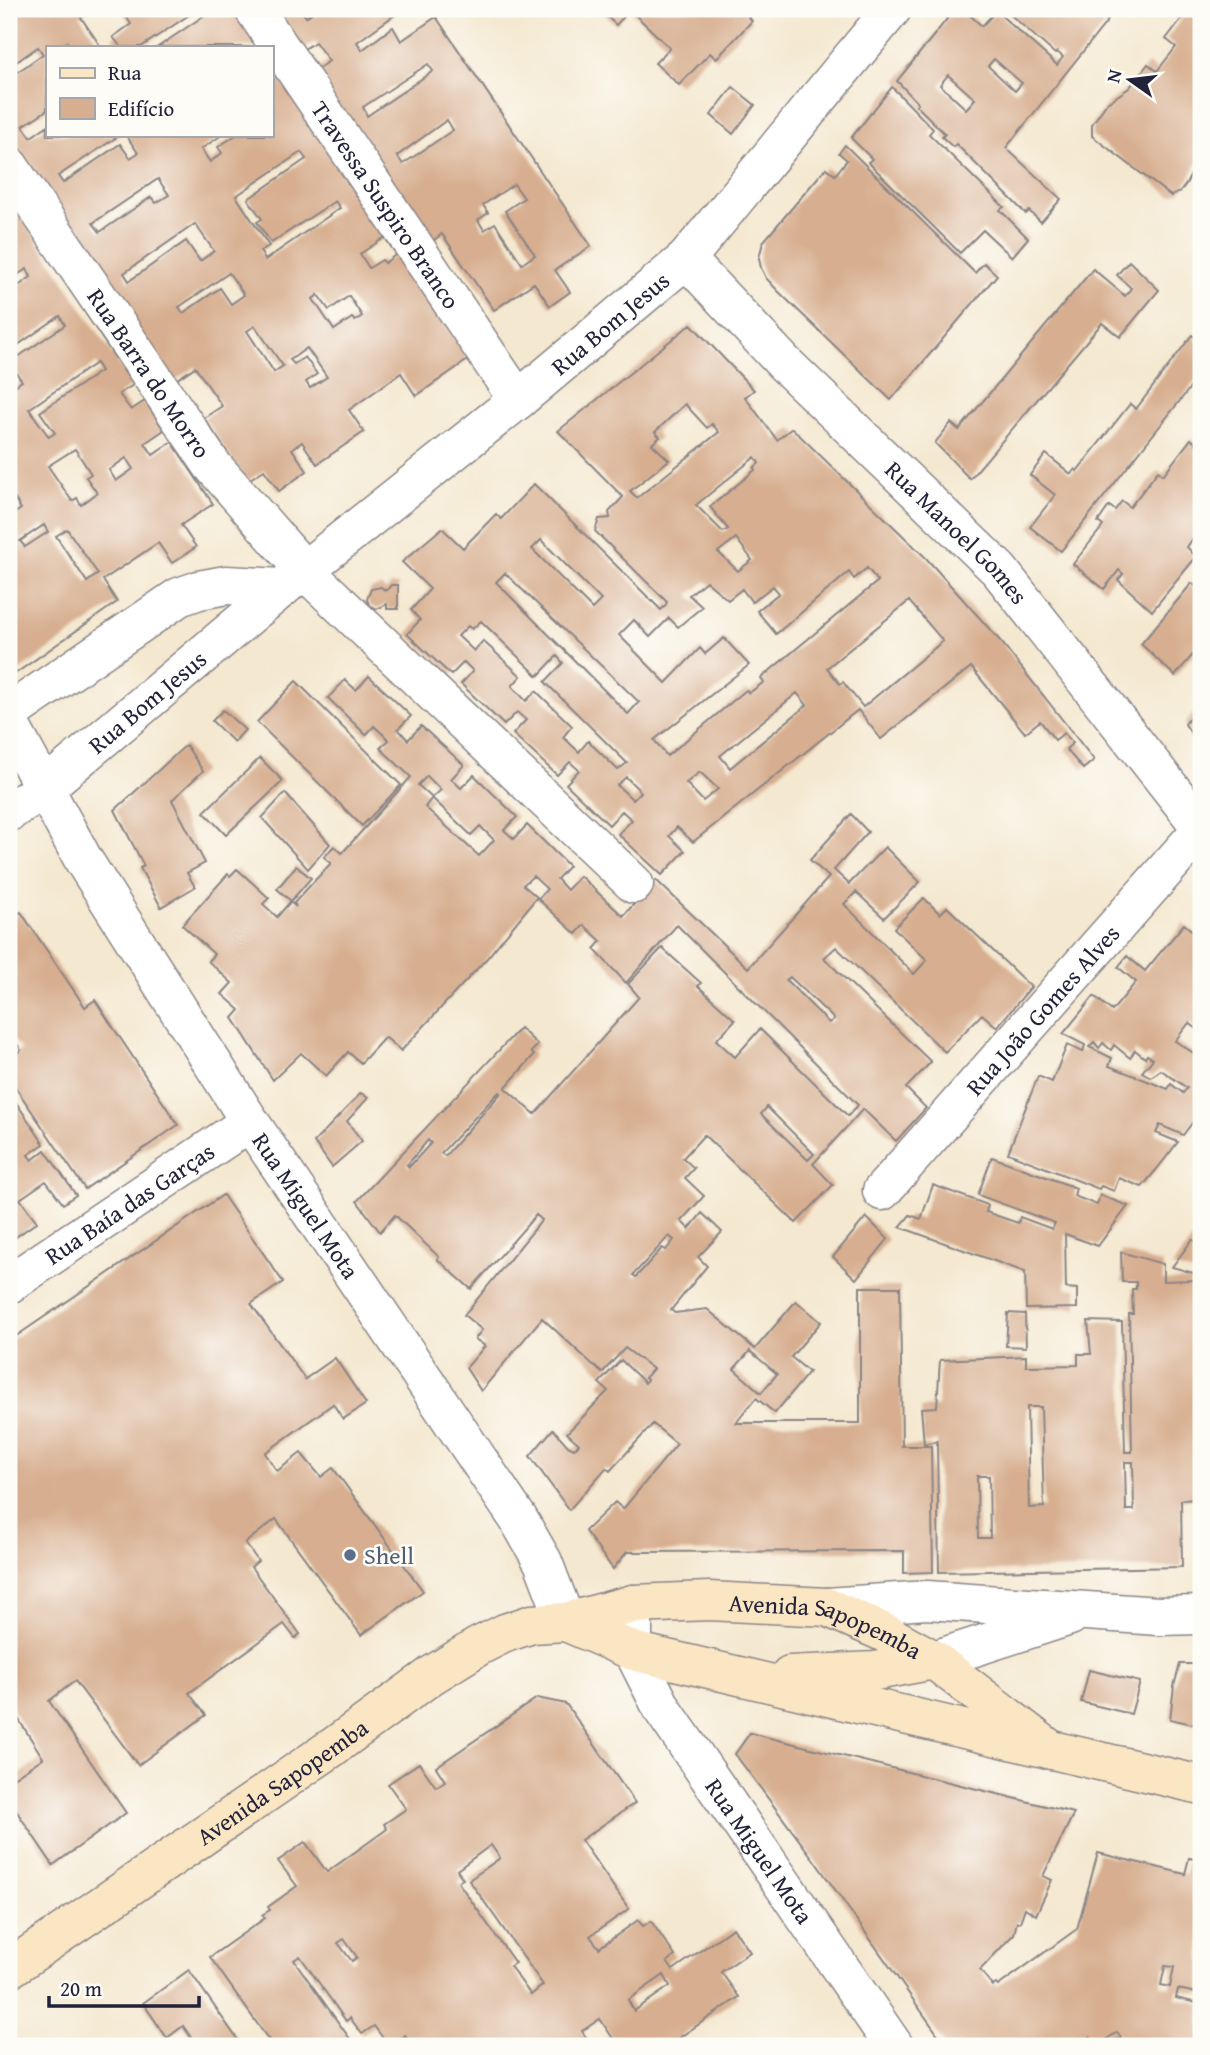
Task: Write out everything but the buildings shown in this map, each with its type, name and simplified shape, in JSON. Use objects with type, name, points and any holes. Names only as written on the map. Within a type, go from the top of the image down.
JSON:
[{"type":"main road","name":"Avenida Sapopemba","points":[[9,1969],[322,1755],[432,1675],[479,1646],[532,1624],[566,1622],[633,1604],[709,1601],[827,1607],[885,1633],[934,1660],[1051,1750]]},
{"type":"main road","name":"Avenida Sapopemba","points":[[566,1622],[633,1651],[1201,1784]]},
{"type":"main road","points":[[747,1678],[875,1671],[934,1660]]},
{"type":"street","name":"Travessa Suspiro Branco","points":[[254,9],[518,400]]},
{"type":"street","name":"Rua Bom Jesus","points":[[9,812],[43,789],[293,579],[518,400],[686,259],[892,9]]},
{"type":"street","name":"Rua Barra do Morro","points":[[9,166],[212,465],[293,579],[634,884]]},
{"type":"street","name":"Rua Manoel Gomes","points":[[686,259],[784,363],[999,570],[1201,829]]},
{"type":"street","points":[[9,713],[179,597],[226,585],[293,579]]},
{"type":"street","name":"Rua Miguel Mota","points":[[9,723],[84,861],[250,1122],[519,1520],[543,1562],[566,1622]]},
{"type":"street","name":"Rua João Gomes Alves","points":[[882,1191],[1201,829]]},
{"type":"street","name":"Rua Baía das Garças","points":[[9,1284],[250,1122]]},
{"type":"street","points":[[827,1607],[928,1600],[1159,1616],[1201,1615]]},
{"type":"street","points":[[633,1604],[633,1651]]},
{"type":"street","points":[[934,1660],[1088,1610]]},
{"type":"street","name":"Rua Miguel Mota","points":[[633,1651],[663,1710],[894,2046]]},
{"type":"place","name":"Shell","points":[[350,1555]]}]
